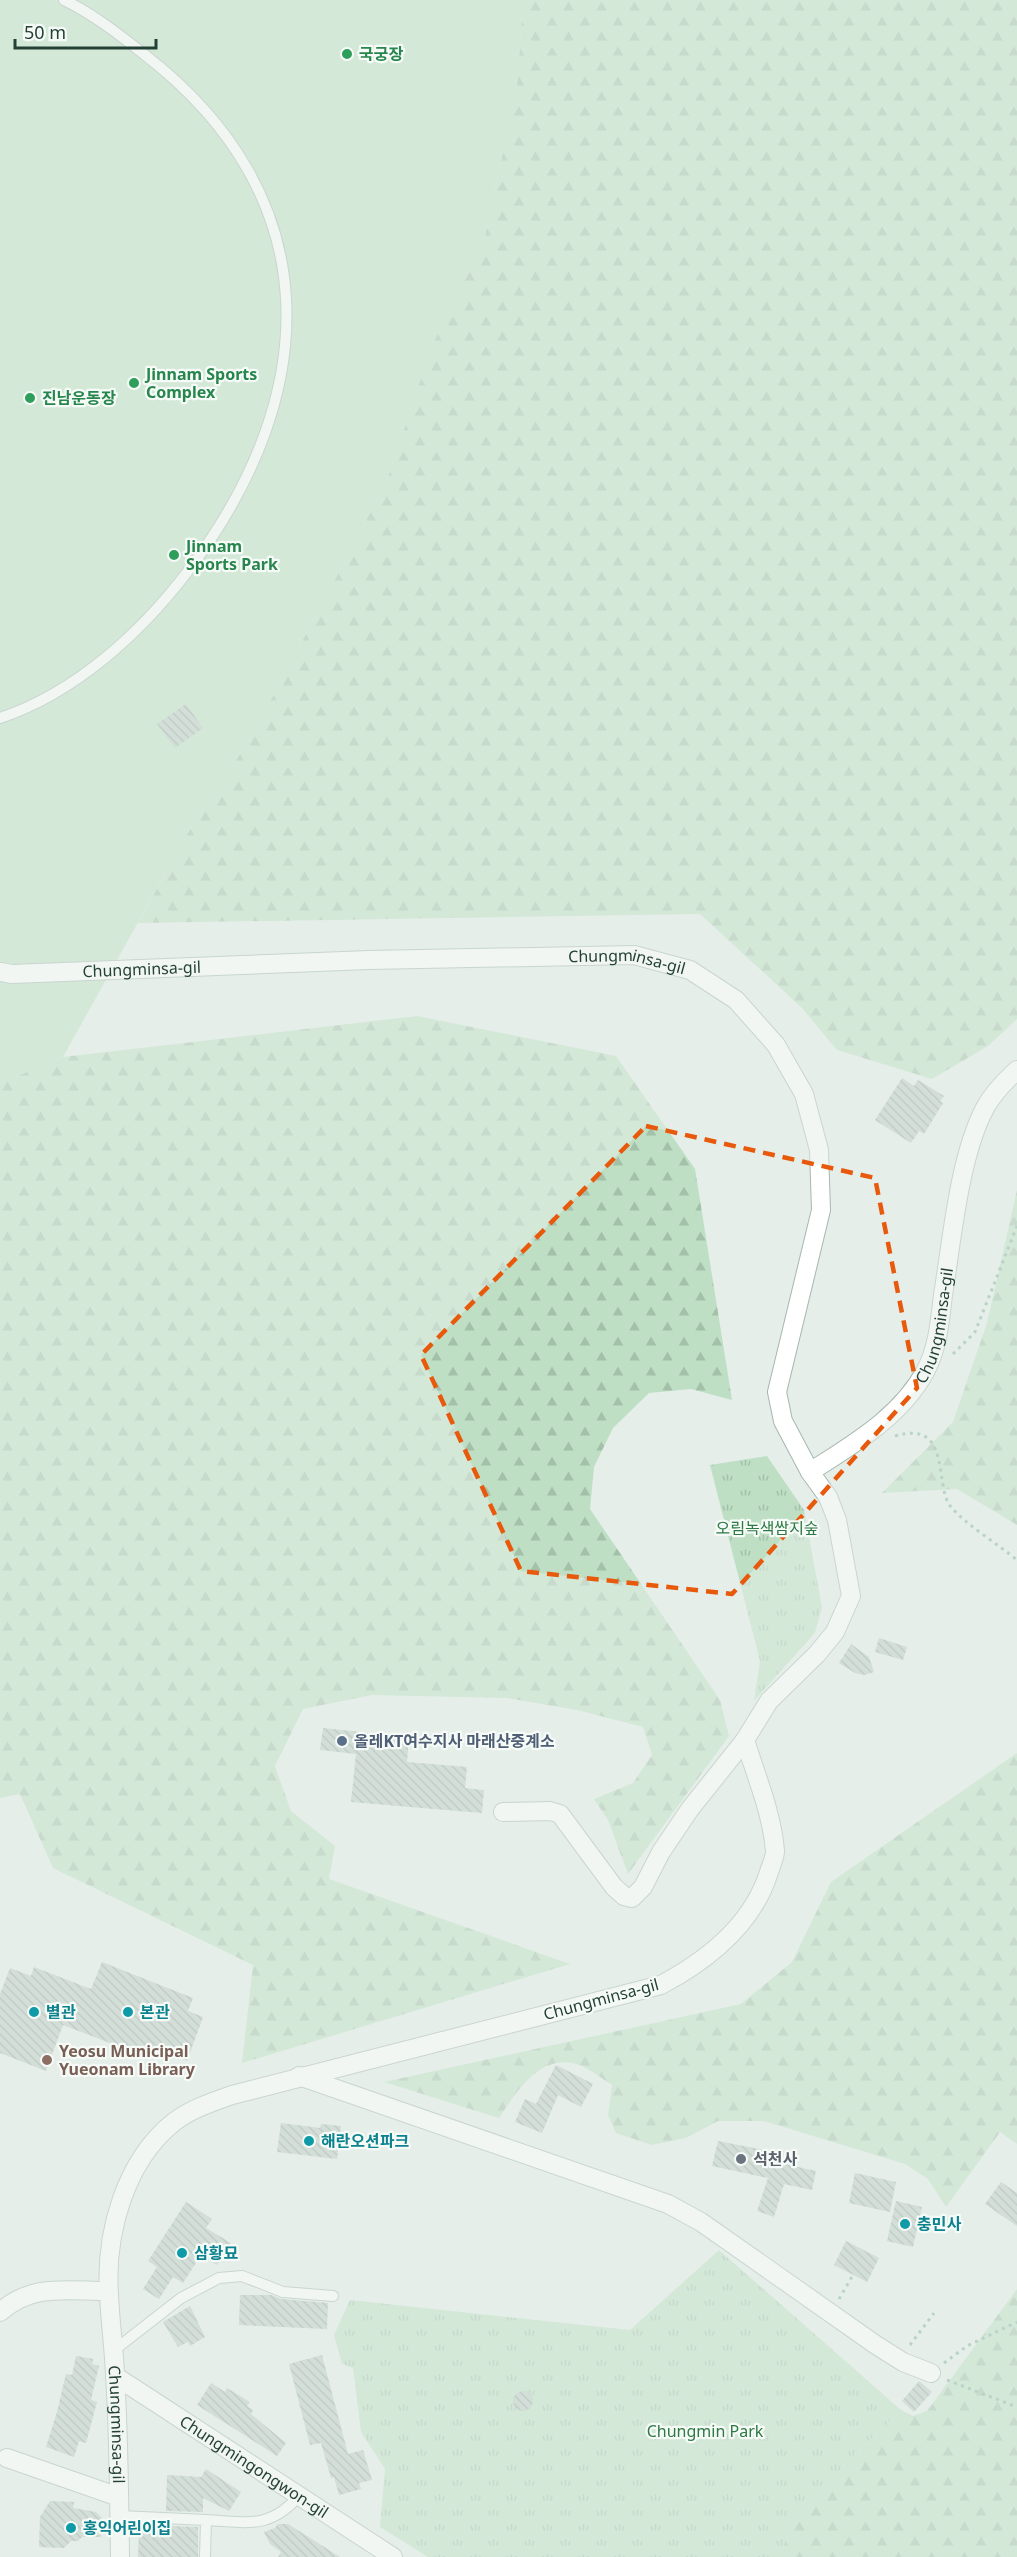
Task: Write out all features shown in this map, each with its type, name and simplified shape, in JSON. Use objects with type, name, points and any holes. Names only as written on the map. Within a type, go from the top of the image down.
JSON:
[{"type":"street","name":"Chungminsa-gil","points":[[0,972],[12,974],[357,960],[634,955],[690,970],[736,1000],[776,1045],[804,1094],[819,1150],[821,1210],[777,1392],[783,1421],[810,1472],[828,1497],[837,1520],[850,1596],[835,1632],[817,1654],[769,1701],[745,1740],[766,1810],[775,1853],[760,1899],[749,1915],[721,1943],[695,1965],[661,1984],[639,1992],[299,2076],[202,2106],[175,2121],[156,2139],[134,2170],[121,2202],[111,2251],[108,2292],[116,2376],[120,2557]]},
{"type":"street","name":"Chungminsa-gil","points":[[810,1472],[882,1422],[909,1395],[929,1362],[937,1338],[960,1197],[977,1127],[992,1096],[1017,1070]]},
{"type":"street","points":[[503,1812],[550,1811],[560,1814],[614,1887],[624,1896],[632,1898],[640,1891],[661,1852],[690,1809],[745,1740]]},
{"type":"street","points":[[299,2076],[668,2204],[700,2222],[876,2345],[903,2362],[931,2373]]},
{"type":"street","points":[[0,2312],[19,2298],[42,2290],[108,2292]]},
{"type":"street","name":"Chungmingongwon-gil","points":[[116,2376],[299,2496],[364,2549],[393,2557]]},
{"type":"street","points":[[8,2458],[119,2507]]},
{"type":"lane","points":[[0,718],[43,700],[115,649],[148,619],[209,544],[249,473],[275,403],[286,346],[288,308],[282,257],[264,204],[238,154],[216,123],[176,80],[120,36],[64,0]]},
{"type":"lane","points":[[113,2351],[181,2298],[219,2278],[242,2277],[283,2292],[333,2296]]},
{"type":"lane","points":[[119,2507],[206,2520],[264,2520],[283,2513],[299,2496]]},
{"type":"lane","points":[[205,2557],[206,2520]]},
{"type":"path","points":[[929,1362],[954,1353],[975,1332],[1017,1226]]},
{"type":"path","points":[[887,1438],[907,1432],[924,1436],[936,1449],[950,1506],[1017,1560]]},
{"type":"path","points":[[843,2292],[853,2275]]},
{"type":"path","points":[[914,2341],[934,2313]]},
{"type":"path","points":[[931,2373],[967,2346],[1017,2322]]},
{"type":"path","points":[[931,2373],[1017,2408]]},
{"type":"highlighted area","points":[[646,1126],[875,1178],[917,1388],[732,1594],[521,1571],[421,1355]]},
{"type":"green space","name":"Jinnam Sports Park","points":[[0,0],[523,0],[517,86],[483,245],[432,345],[386,483],[250,739],[190,829],[63,1057],[0,1083]]},
{"type":"green space","points":[[523,0],[1017,0],[1017,1019],[988,1046],[932,1079],[837,1050],[801,1007],[700,914],[138,923],[190,829],[250,739],[386,483],[432,345],[483,245],[517,86]]},
{"type":"green space","points":[[417,1016],[616,1056],[695,1169],[732,1400],[691,1389],[649,1393],[613,1428],[594,1467],[590,1509],[720,1700],[729,1736],[628,1874],[608,1820],[594,1799],[633,1783],[652,1755],[643,1727],[577,1710],[507,1698],[372,1695],[303,1709],[275,1766],[291,1811],[335,1846],[329,1879],[570,1964],[242,2063],[253,1965],[53,1868],[20,1794],[0,1798],[0,1083],[63,1057]]},
{"type":"green space","points":[[1017,1190],[1017,1525],[957,1489],[882,1493],[953,1422],[987,1323]]},
{"type":"green space","name":"오림녹색쌈지숲","points":[[767,1456],[804,1510],[822,1607],[815,1633],[754,1701],[760,1661],[710,1465]]},
{"type":"green space","points":[[1017,1753],[1017,2144],[1000,2132],[946,2207],[928,2179],[905,2164],[764,2121],[718,2121],[686,2138],[652,2145],[616,2133],[608,2115],[612,2085],[577,2064],[560,2063],[538,2071],[520,2088],[499,2118],[384,2082],[741,2004],[792,1962],[831,1882]]},
{"type":"green space","name":"Chungmin Park","points":[[719,2250],[901,2410],[849,2460],[816,2496],[789,2535],[778,2557],[428,2557],[380,2527],[385,2469],[361,2432],[353,2368],[342,2364],[334,2335],[350,2300],[630,2330]]},
{"type":"green space","points":[[1017,2289],[1017,2557],[778,2557],[789,2535],[816,2496],[866,2444],[901,2410],[913,2416],[927,2411]]},
{"type":"building","points":[[186,704],[203,728],[175,748],[157,724]]},
{"type":"building","points":[[902,1078],[914,1086],[918,1080],[944,1096],[940,1101],[943,1103],[924,1134],[919,1131],[911,1143],[875,1120]]},
{"type":"building","points":[[879,1638],[907,1647],[903,1660],[875,1652]]},
{"type":"building","points":[[851,1644],[869,1657],[874,1672],[864,1675],[855,1673],[839,1663]]},
{"type":"building","points":[[323,1728],[409,1737],[407,1762],[467,1767],[465,1788],[484,1790],[482,1813],[351,1802],[356,1754],[320,1750]]},
{"type":"building","points":[[102,1962],[193,1998],[188,2011],[203,2017],[187,2061],[171,2055],[169,2058],[139,2046],[136,2053],[63,2025],[46,2071],[0,2053],[0,1994],[10,1968],[31,1976],[34,1967],[91,1989]]},
{"type":"building","points":[[556,2065],[593,2084],[581,2107],[558,2095],[542,2133],[515,2122],[525,2099],[536,2104]]},
{"type":"building","name":"해란오션파크","points":[[281,2123],[320,2128],[321,2124],[341,2126],[337,2159],[277,2152]]},
{"type":"building","points":[[718,2141],[769,2151],[767,2160],[816,2171],[812,2190],[784,2184],[774,2217],[757,2211],[768,2178],[712,2166]]},
{"type":"building","points":[[855,2173],[896,2182],[890,2212],[849,2203]]},
{"type":"building","points":[[1001,2182],[1017,2193],[1017,2226],[985,2204]]},
{"type":"building","name":"충민사","points":[[896,2201],[922,2207],[913,2247],[887,2241]]},
{"type":"building","points":[[186,2202],[212,2219],[206,2228],[231,2243],[217,2265],[201,2255],[183,2283],[173,2277],[159,2299],[143,2289],[157,2267],[148,2261]]},
{"type":"building","points":[[846,2241],[879,2258],[867,2282],[834,2265]]},
{"type":"building","points":[[240,2295],[271,2295],[282,2299],[328,2303],[327,2329],[239,2325]]},
{"type":"building","points":[[190,2306],[205,2337],[190,2346],[188,2342],[178,2347],[163,2322]]},
{"type":"building","points":[[322,2355],[348,2454],[363,2450],[372,2480],[359,2483],[361,2489],[339,2495],[334,2477],[331,2478],[321,2443],[310,2445],[289,2364]]},
{"type":"building","points":[[76,2356],[93,2359],[92,2364],[99,2366],[91,2400],[97,2402],[86,2443],[79,2441],[74,2457],[46,2447],[66,2374],[72,2375]]},
{"type":"building","points":[[919,2381],[932,2392],[914,2412],[902,2401]]},
{"type":"building","points":[[211,2383],[225,2392],[227,2388],[250,2402],[247,2406],[253,2410],[251,2414],[286,2443],[277,2456],[197,2405]]},
{"type":"building","points":[[519,2391],[527,2391],[533,2397],[533,2405],[527,2411],[519,2411],[513,2405],[513,2397]]},
{"type":"building","points":[[206,2469],[241,2492],[229,2511],[203,2498],[203,2512],[166,2511],[167,2475],[201,2477]]},
{"type":"building","name":"홍익어린이집","points":[[50,2501],[74,2502],[73,2508],[96,2512],[102,2518],[101,2537],[82,2537],[78,2541],[71,2541],[64,2548],[39,2547],[40,2517]]},
{"type":"building","points":[[278,2524],[288,2524],[340,2557],[278,2557],[281,2552],[270,2544],[264,2532],[275,2528]]},
{"type":"building","points":[[144,2525],[198,2527],[198,2557],[138,2557],[139,2530]]},
{"type":"place","name":"국궁장","points":[[347,54]]},
{"type":"place","name":"Jinnam Sports Complex","points":[[134,383]]},
{"type":"place","name":"진남운동장","points":[[30,398]]},
{"type":"place","name":"Jinnam Sports Park","points":[[174,555]]},
{"type":"place","name":"올레KT여수지사 마래산중계소","points":[[342,1741]]},
{"type":"place","name":"별관","points":[[34,2012]]},
{"type":"place","name":"본관","points":[[128,2012]]},
{"type":"place","name":"Yeosu Municipal Yueonam Library","points":[[47,2060]]},
{"type":"place","name":"해란오션파크","points":[[309,2141]]},
{"type":"place","name":"석천사","points":[[741,2159]]},
{"type":"place","name":"충민사","points":[[905,2224]]},
{"type":"place","name":"삼황묘","points":[[182,2253]]},
{"type":"place","name":"홍익어린이집","points":[[71,2528]]}]
